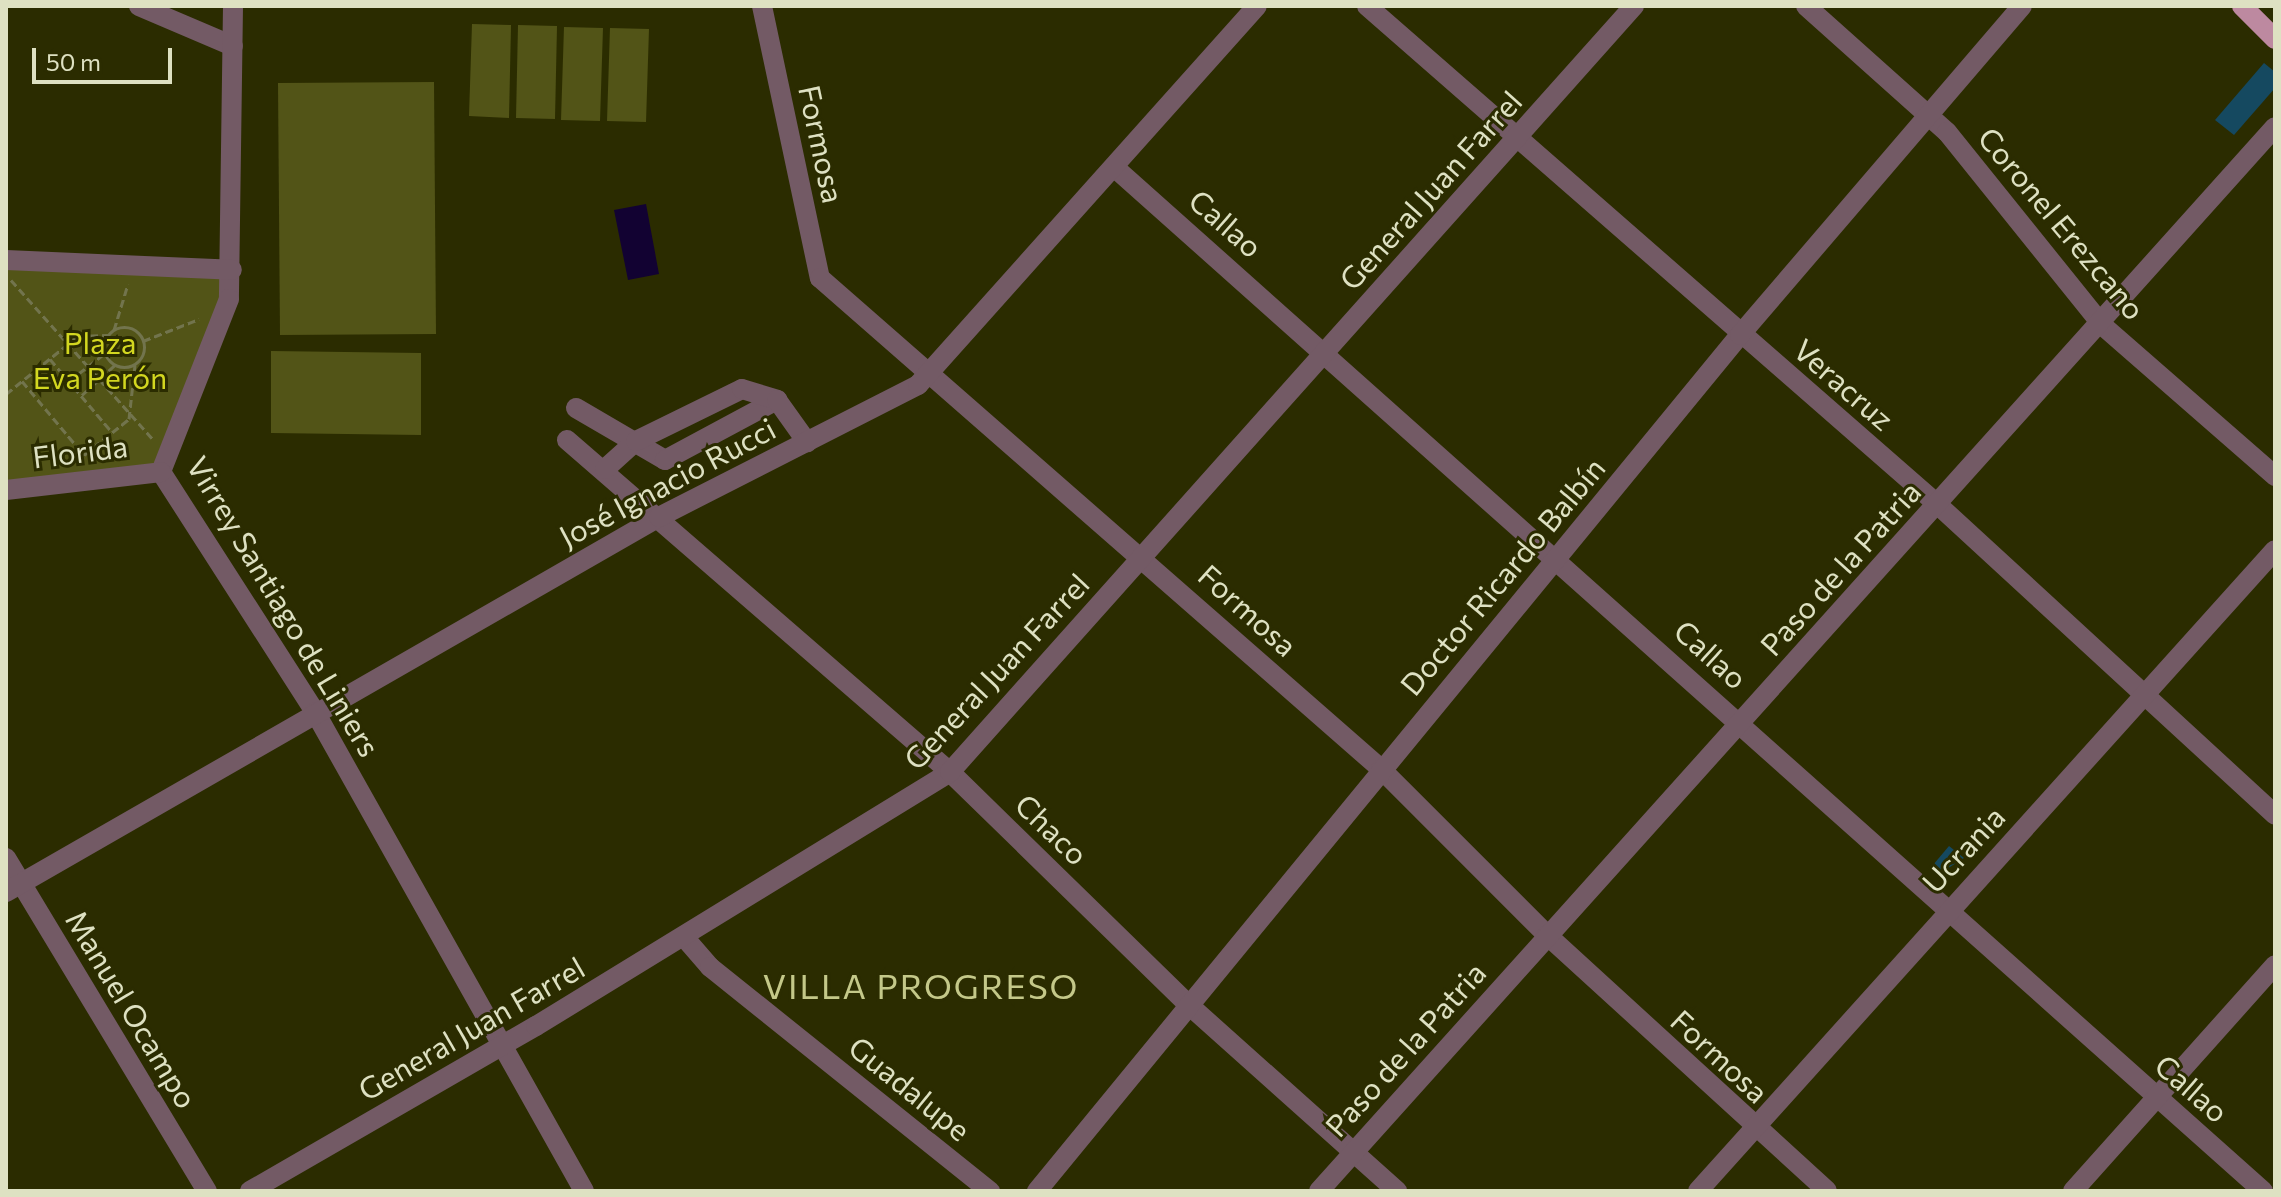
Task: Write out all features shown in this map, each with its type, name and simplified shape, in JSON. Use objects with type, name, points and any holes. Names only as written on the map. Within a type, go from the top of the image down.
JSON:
[{"type":"main road","points":[[2242,6],[2275,39]]},
{"type":"street","points":[[139,6],[233,46]]},
{"type":"street","name":"Virrey Santiago de Liniers","points":[[233,6],[232,270],[229,299],[166,449],[161,472],[315,712],[499,1047],[584,1191]]},
{"type":"street","name":"Formosa","points":[[762,6],[820,278],[934,371],[1381,769],[1547,935],[1754,1129],[1827,1191]]},
{"type":"street","name":"José Ignacio Rucci","points":[[14,888],[315,712],[659,517],[807,442],[934,371],[1257,6]]},
{"type":"street","name":"Veracruz","points":[[1367,6],[1937,504],[2275,815]]},
{"type":"street","name":"General Juan Farrel","points":[[250,1191],[684,937],[950,772],[1634,6]]},
{"type":"street","name":"Coronel Erezcano","points":[[1806,6],[1929,116],[2102,325],[2275,476]]},
{"type":"street","name":"Doctor Ricardo Balbín","points":[[1037,1191],[1740,335],[2022,6]]},
{"type":"street","name":"Paso de la Patria","points":[[1319,1191],[1547,935],[2102,325],[2275,127]]},
{"type":"street","name":"Callao","points":[[1114,167],[1327,350],[1743,722],[1947,911],[2263,1191]]},
{"type":"street","points":[[6,260],[232,270]]},
{"type":"street","points":[[605,469],[636,441],[726,392],[753,390],[777,400],[807,442]]},
{"type":"street","points":[[576,408],[665,460],[777,400]]},
{"type":"street","name":"Chaco","points":[[567,440],[605,469],[950,772],[1190,1006],[1397,1191]]},
{"type":"street","name":"Florida","points":[[6,490],[161,472]]},
{"type":"street","name":"Ucrania","points":[[1698,1191],[2275,550]]},
{"type":"street","name":"Manuel Ocampo","points":[[6,858],[14,888],[207,1191]]},
{"type":"street","name":"Guadalupe","points":[[684,937],[710,967],[990,1191]]},
{"type":"street","points":[[2073,1191],[2275,965]]},
{"type":"path","points":[[114,330],[129,265]]},
{"type":"path","points":[[6,274],[129,419],[166,449]]},
{"type":"path","points":[[143,341],[189,325],[229,299]]},
{"type":"path","points":[[69,381],[105,354],[108,335],[114,330],[132,329],[143,341]]},
{"type":"path","points":[[6,394],[85,332],[108,335]]},
{"type":"path","points":[[22,381],[84,455],[129,419],[135,365],[143,341]]},
{"type":"path","points":[[105,354],[115,365]]},
{"type":"path","points":[[50,359],[112,433]]},
{"type":"path","points":[[81,396],[115,365],[135,365]]},
{"type":"green space","points":[[472,24],[511,25],[509,118],[469,116]]},
{"type":"green space","points":[[518,25],[557,26],[555,119],[516,118]]},
{"type":"green space","points":[[564,27],[603,28],[600,121],[561,120]]},
{"type":"green space","points":[[610,28],[649,29],[646,122],[607,121]]},
{"type":"green space","points":[[434,82],[436,334],[280,335],[278,83]]},
{"type":"green space","name":"Plaza Eva Perón","points":[[6,260],[232,270],[161,472],[6,490]]},
{"type":"green space","points":[[271,351],[421,353],[421,435],[271,433]]},
{"type":"shaded area","points":[[646,204],[659,274],[628,280],[614,210]]},
{"type":"building","points":[[2264,63],[2275,72],[2275,88],[2234,135],[2215,120]]},
{"type":"building","points":[[1949,846],[1964,858],[1942,872],[1933,865]]},
{"type":"district","name":"VILLA PROGRESO","points":[[921,986]]}]
